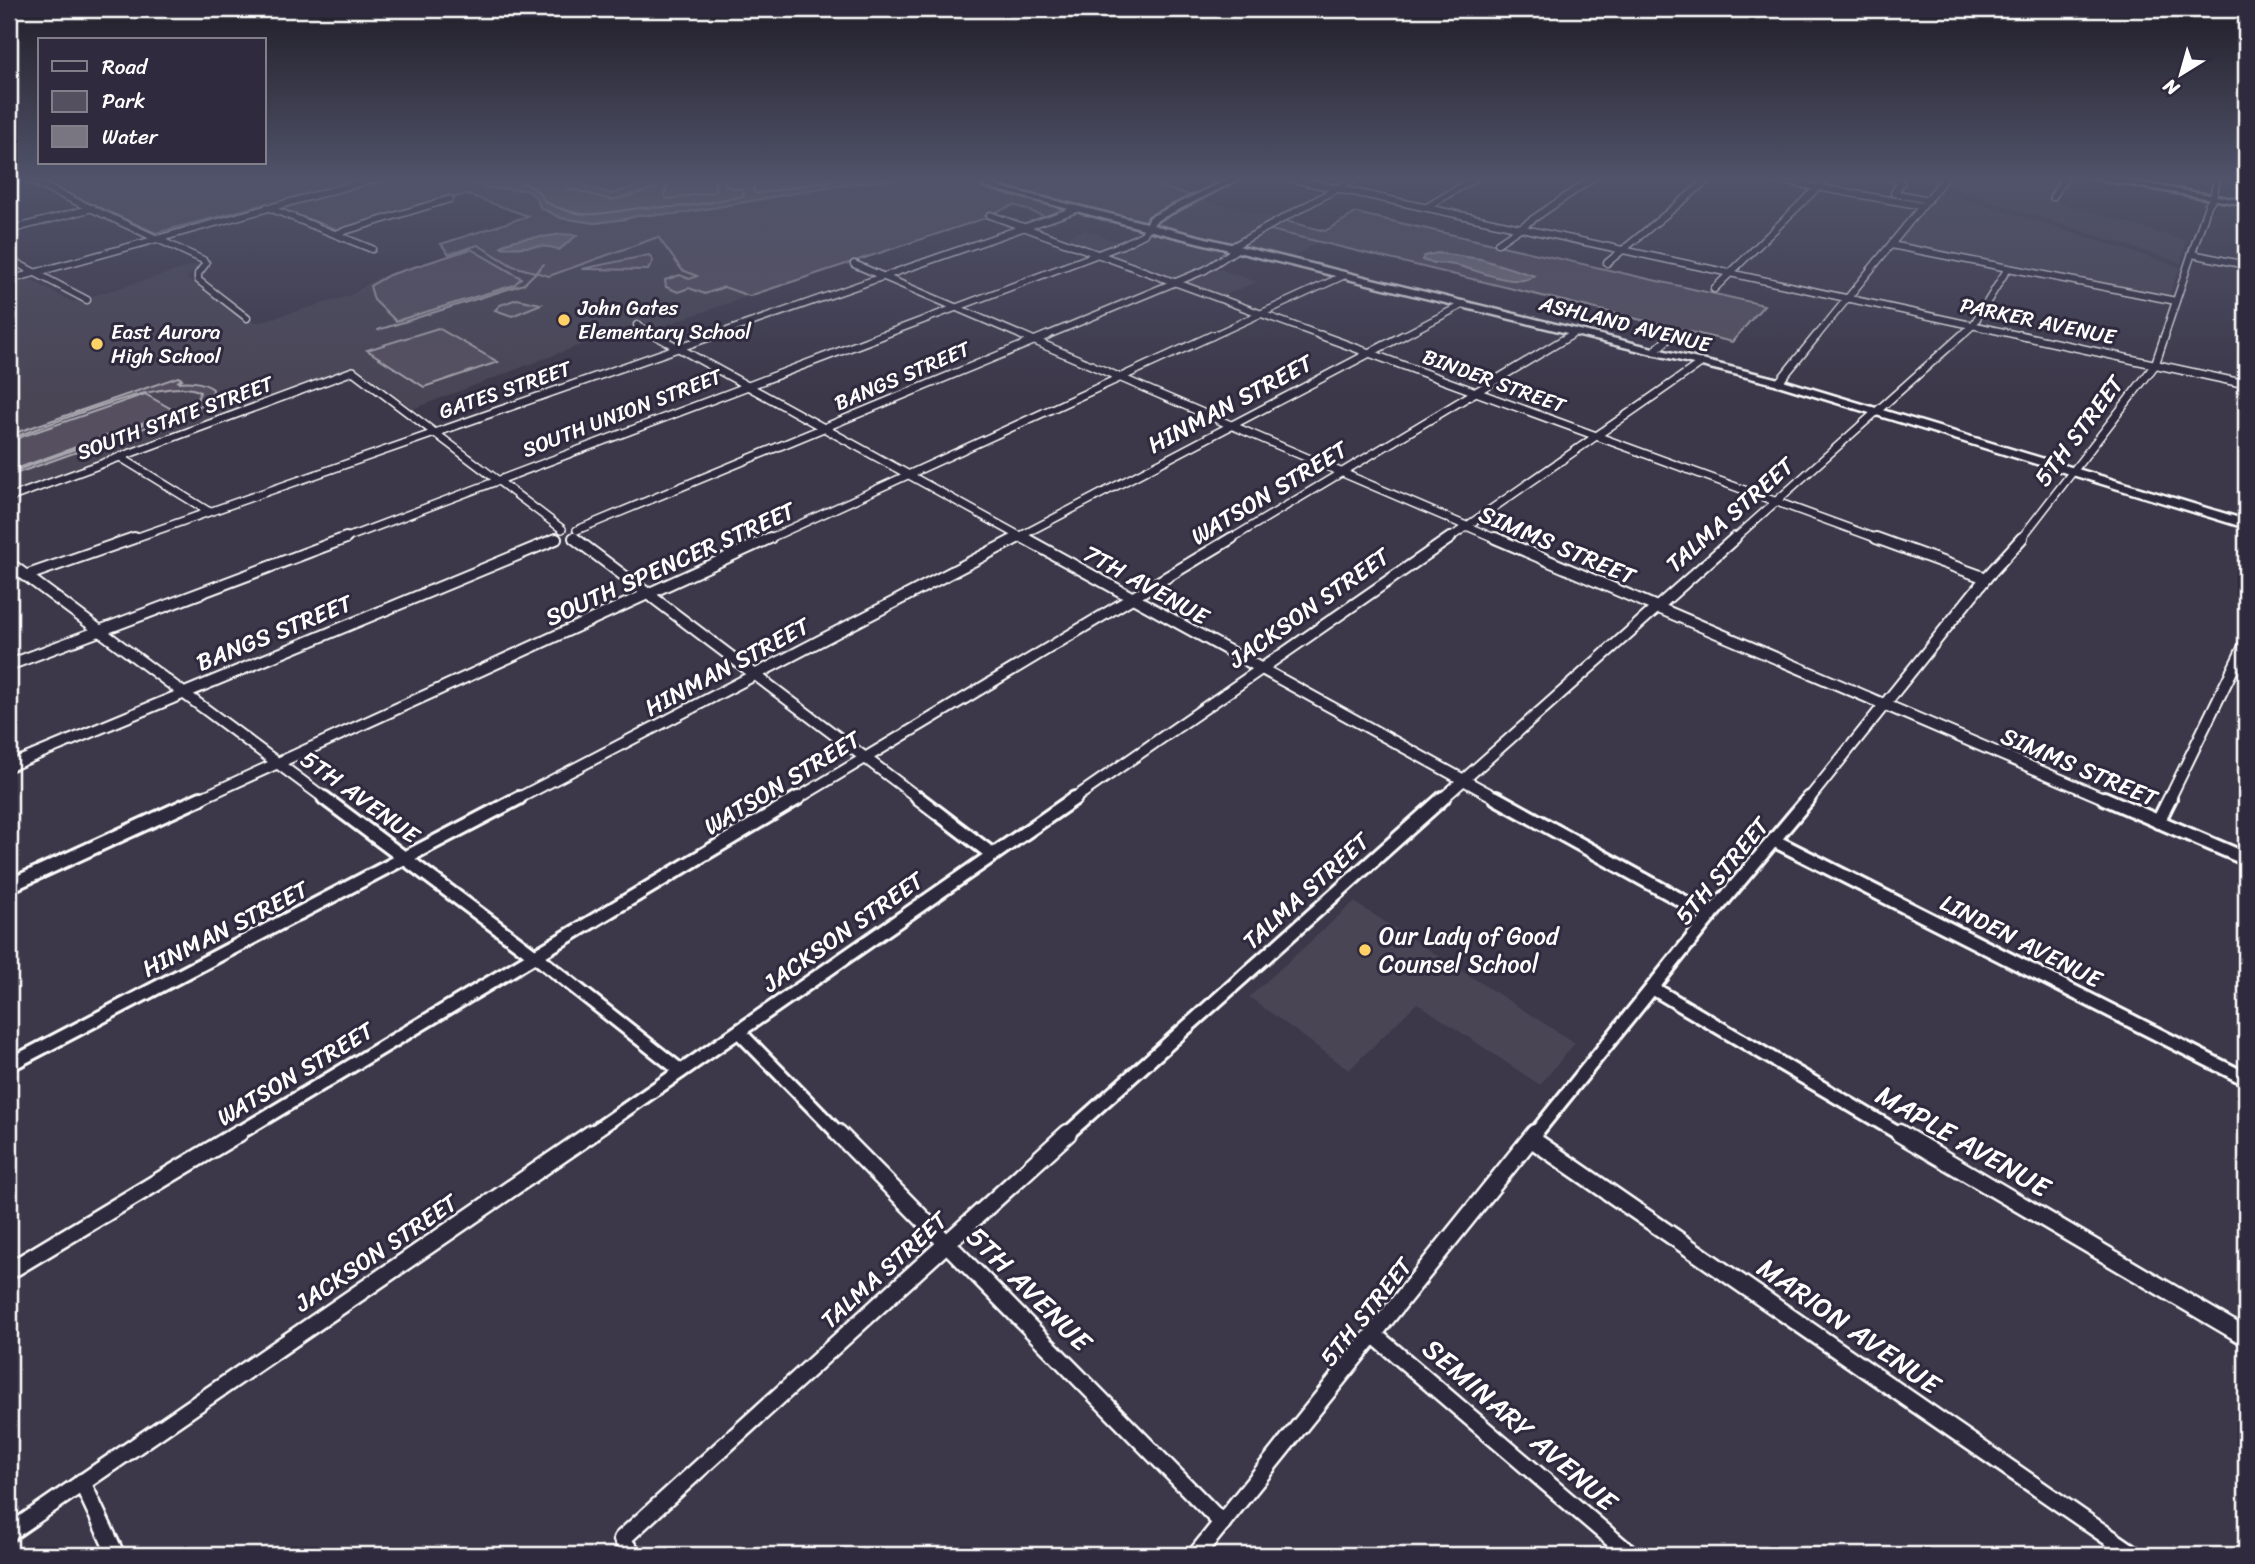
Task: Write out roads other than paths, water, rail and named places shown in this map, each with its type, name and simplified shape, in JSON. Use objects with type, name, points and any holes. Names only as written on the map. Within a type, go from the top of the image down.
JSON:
[{"type":"street","points":[[9,277],[104,251]]},
{"type":"street","points":[[182,251],[206,263],[198,274],[198,279],[247,317]]},
{"type":"street","name":"GATES STREET","points":[[25,576],[958,251]]},
{"type":"street","name":"BINDER STREET","points":[[1088,251],[1986,578]]},
{"type":"street","name":"SOUTH UNION STREET","points":[[9,665],[1103,251]]},
{"type":"street","name":"BANGS STREET","points":[[9,766],[556,539],[575,534],[1174,283],[1215,265],[1230,251]]},
{"type":"street","name":"ASHLAND AVENUE","points":[[1245,251],[1779,382],[2246,524]]},
{"type":"street","points":[[1607,263],[1623,251]]},
{"type":"street","name":"PARKER AVENUE","points":[[1629,251],[2246,384]]},
{"type":"street","points":[[1714,289],[1753,251]]},
{"type":"street","points":[[1779,382],[1885,251]]},
{"type":"street","points":[[1925,251],[2176,301]]},
{"type":"street","name":"5TH STREET","points":[[1196,1555],[1533,1140],[1710,916],[1775,841],[1882,704],[2075,472],[2155,365],[2193,251]]},
{"type":"street","points":[[2192,254],[2246,265]]},
{"type":"street","points":[[9,259],[87,300]]},
{"type":"street","name":"SIMMS STREET","points":[[854,264],[2246,859]]},
{"type":"street","name":"TALMA STREET","points":[[633,1555],[622,1539],[946,1242],[1973,325],[2007,268]]},
{"type":"street","name":"SOUTH SPENCER STREET","points":[[9,886],[1345,275]]},
{"type":"street","name":"HINMAN STREET","points":[[9,1065],[1464,304]]},
{"type":"street","name":"7TH AVENUE","points":[[637,325],[1710,916]]},
{"type":"street","name":"WATSON STREET","points":[[9,1270],[1343,474],[1576,332]]},
{"type":"street","points":[[1654,351],[1674,334]]},
{"type":"street","name":"JACKSON STREET","points":[[9,1533],[739,1032],[1701,363]]},
{"type":"street","name":"SOUTH STATE STREET","points":[[9,498],[353,371],[436,433]]},
{"type":"street","points":[[436,433],[562,529],[575,534],[648,595],[993,855]]},
{"type":"street","points":[[120,457],[208,512]]},
{"type":"street","points":[[556,539],[555,533],[562,529]]},
{"type":"street","name":"5TH AVENUE","points":[[9,564],[534,955],[681,1071]]},
{"type":"street","points":[[2158,822],[2246,642]]},
{"type":"street","name":"LINDEN AVENUE","points":[[1775,841],[2246,1079]]},
{"type":"street","name":"MAPLE AVENUE","points":[[1654,989],[2246,1337]]},
{"type":"street","name":"5TH AVENUE","points":[[739,1032],[1222,1523]]},
{"type":"street","name":"MARION AVENUE","points":[[1533,1140],[2135,1555]]},
{"type":"street","name":"SEMINARY AVENUE","points":[[1374,1335],[1631,1555]]},
{"type":"street","points":[[82,1482],[116,1555]]},
{"type":"water","points":[[1437,253],[1481,259],[1535,276],[1506,279],[1450,264],[1422,260],[1424,256]]},
{"type":"waterway","points":[[378,330],[524,284],[544,264]]},
{"type":"place","name":"John Gates Elementary School","points":[[564,320]]},
{"type":"place","name":"East Aurora High School","points":[[97,344]]},
{"type":"place","name":"Our Lady of Good Counsel School","points":[[1365,950]]}]
